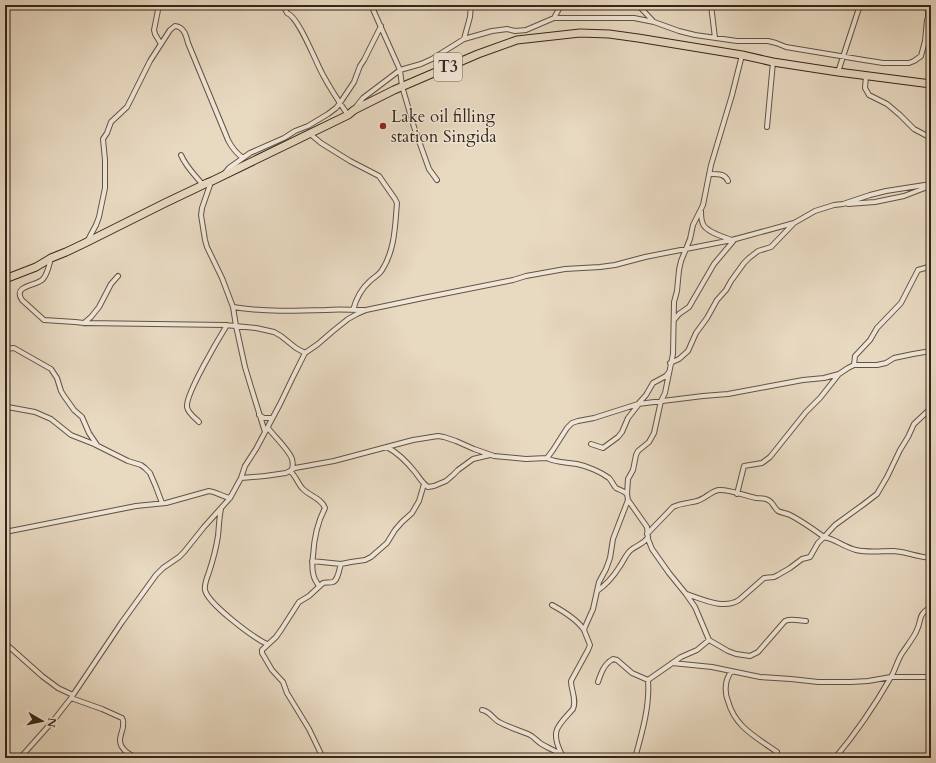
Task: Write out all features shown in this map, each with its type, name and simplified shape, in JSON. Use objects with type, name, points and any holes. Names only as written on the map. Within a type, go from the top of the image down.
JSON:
[{"type":"highway","name":"T3","points":[[5,279],[36,267],[51,258],[85,244],[164,203],[223,176],[402,86],[478,54],[517,40],[580,33],[609,34],[742,55],[773,62],[931,84]]},
{"type":"street","points":[[159,5],[154,30],[161,44]]},
{"type":"street","points":[[283,5],[287,13],[290,14],[297,24],[322,73],[340,103],[351,112],[363,98],[400,70],[420,64],[464,39],[492,31],[507,29],[516,31],[526,30],[554,18],[634,18],[654,22],[695,35],[737,41],[768,41],[786,47],[883,63],[910,63],[919,58],[922,52],[929,16],[928,5]]},
{"type":"street","points":[[371,5],[400,70],[402,86],[414,127],[428,168],[437,180]]},
{"type":"street","points":[[464,39],[470,17],[471,5]]},
{"type":"street","points":[[554,18],[561,5]]},
{"type":"street","points":[[638,5],[654,22]]},
{"type":"street","points":[[711,5],[715,38]]},
{"type":"street","points":[[838,72],[860,5]]},
{"type":"street","points":[[85,244],[96,225],[104,195],[104,138],[111,122],[127,107],[150,61],[170,30],[175,26],[180,27],[185,33],[228,140],[237,154],[243,158]]},
{"type":"street","points":[[223,176],[229,168],[250,153],[308,126],[328,114],[340,103],[354,82],[360,66],[381,26]]},
{"type":"street","points":[[742,55],[709,174],[701,209],[693,225],[679,270],[674,302],[674,320],[672,331],[673,354],[670,363],[666,390],[661,401],[654,433],[636,455],[633,470],[628,479],[627,494],[628,500],[646,525],[647,536],[652,550],[695,608],[709,640],[728,651],[750,656],[758,652],[785,621],[806,621]]},
{"type":"street","points":[[767,127],[773,62]]},
{"type":"street","points":[[866,76],[865,88],[869,95],[887,104],[914,129],[931,138]]},
{"type":"street","points":[[309,133],[350,161],[379,176],[396,198],[395,232],[388,258],[382,271],[361,291],[353,310]]},
{"type":"street","points":[[182,155],[187,166],[203,185]]},
{"type":"street","points":[[709,174],[723,175],[728,181]]},
{"type":"street","points":[[212,181],[202,208],[202,227],[207,248],[222,278],[233,307],[236,326],[259,414],[266,430],[292,458],[291,470],[303,489],[310,495],[323,502],[325,508],[320,516],[315,535],[312,561],[314,577],[319,586]]},
{"type":"street","points":[[233,307],[283,312],[366,310],[565,268],[616,265],[645,257],[733,239],[794,223],[816,211],[834,205],[857,204],[886,200],[904,196],[931,185]]},
{"type":"street","points":[[843,204],[886,191],[931,185]]},
{"type":"street","points":[[701,209],[702,221],[708,230],[733,239]]},
{"type":"street","points":[[670,363],[688,351],[696,334],[717,300],[726,290],[730,281],[744,263],[758,251],[771,247],[794,223]]},
{"type":"street","points":[[674,320],[688,307],[714,264],[733,239]]},
{"type":"street","points":[[51,258],[46,275],[42,280],[25,287],[20,292],[20,298],[44,320],[84,323],[227,325],[256,328],[274,332],[305,353]]},
{"type":"street","points":[[854,365],[855,356],[870,340],[877,328],[902,302],[918,270],[931,265]]},
{"type":"street","points":[[84,323],[99,307],[111,284],[118,276]]},
{"type":"street","points":[[20,758],[72,697],[122,622],[156,575],[184,552],[230,498],[241,478],[245,466],[256,449],[280,404],[305,353],[348,319],[366,310]]},
{"type":"street","points":[[199,422],[187,407],[189,397],[210,354],[227,325]]},
{"type":"street","points":[[5,348],[14,348],[50,369],[57,378],[64,396],[74,410],[82,417],[89,433],[99,447]]},
{"type":"street","points":[[737,494],[744,466],[762,462],[770,457],[839,374],[854,365],[877,365],[894,358],[931,351]]},
{"type":"street","points":[[591,444],[603,448],[618,437],[622,432],[630,414],[646,395],[653,383],[666,376],[669,372]]},
{"type":"street","points":[[547,458],[572,423],[639,404],[740,393],[839,374]]},
{"type":"street","points":[[666,390],[668,396],[673,400]]},
{"type":"street","points":[[5,404],[8,407],[36,412],[51,419],[71,435],[128,461],[141,465],[152,478],[162,503]]},
{"type":"street","points":[[686,594],[716,603],[729,604],[739,600],[764,578],[774,577],[802,559],[810,557],[818,543],[835,525],[877,494],[887,478],[914,424],[931,408]]},
{"type":"street","points":[[259,414],[264,418],[272,418]]},
{"type":"street","points":[[241,478],[273,475],[334,461],[413,440],[438,436],[456,441],[490,455],[526,460],[547,458],[554,461],[587,467],[606,476],[615,487],[623,490],[627,494]]},
{"type":"street","points":[[387,447],[399,454],[426,486],[446,481],[469,462],[476,458],[490,455]]},
{"type":"street","points":[[312,561],[341,564],[365,560],[372,557],[387,543],[395,530],[412,513],[419,501],[424,484]]},
{"type":"street","points":[[597,591],[602,588],[614,575],[628,553],[645,541],[647,536],[669,511],[678,505],[700,500],[717,490],[729,491],[768,500],[777,510],[794,517],[824,537],[856,550],[873,552],[900,552],[931,558]]},
{"type":"street","points":[[5,532],[136,506],[162,503],[209,491],[214,491],[222,496],[230,498]]},
{"type":"street","points":[[584,630],[593,609],[599,582],[608,564],[614,534],[628,500]]},
{"type":"street","points":[[221,508],[216,549],[206,582],[206,592],[210,599],[227,615],[245,630],[267,644]]},
{"type":"street","points":[[323,758],[283,682],[272,670],[262,653],[262,650],[267,644],[276,638],[299,602],[309,596],[322,583],[330,583],[337,578],[341,564]]},
{"type":"street","points":[[552,605],[562,610],[579,623],[590,643],[590,646],[571,681],[575,704],[573,709],[557,727],[556,739],[561,754]]},
{"type":"street","points":[[835,758],[854,734],[891,678],[900,657],[916,632],[920,618],[925,610],[931,607]]},
{"type":"street","points":[[648,680],[681,657],[697,650],[709,640]]},
{"type":"street","points":[[5,643],[42,676],[72,697],[122,718],[124,722],[120,744],[122,749],[128,754],[137,758]]},
{"type":"street","points":[[598,682],[602,670],[608,661],[613,658],[632,673],[648,680]]},
{"type":"street","points":[[672,663],[712,667],[760,677],[818,682],[860,682],[891,678],[931,677]]},
{"type":"street","points":[[731,671],[726,680],[726,692],[730,707],[736,719],[744,728],[777,752]]},
{"type":"street","points":[[635,758],[646,709],[648,680]]},
{"type":"street","points":[[482,710],[488,712],[500,723],[528,734],[567,758]]},
{"type":"place","name":"Lake oil filling station Singida","points":[[383,126]]}]
